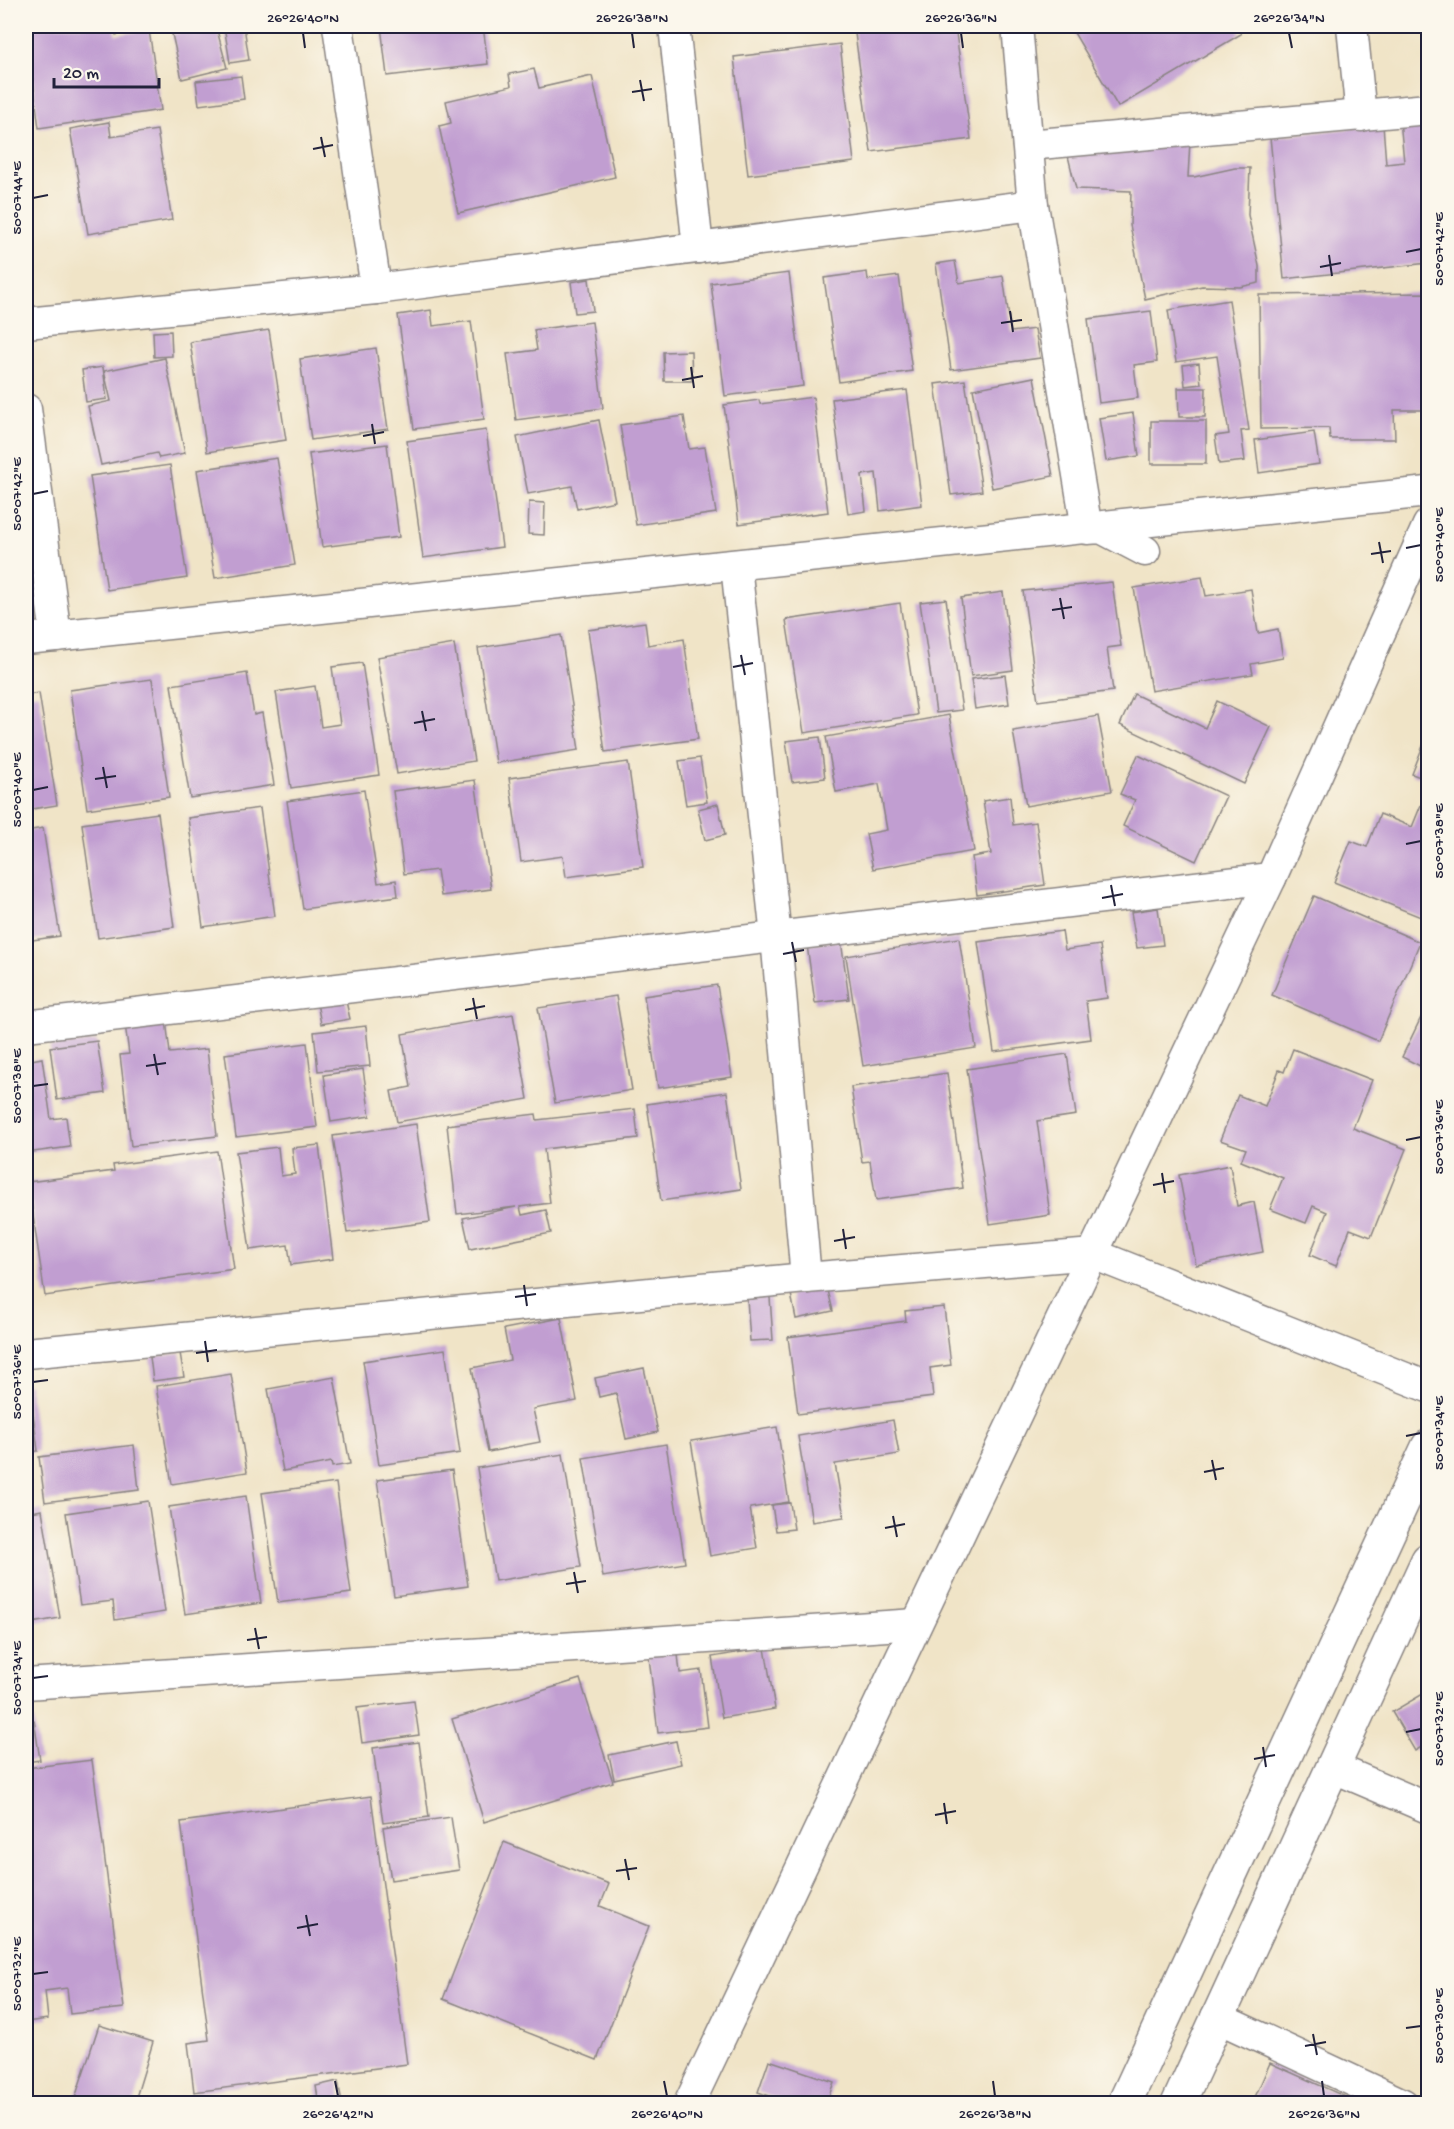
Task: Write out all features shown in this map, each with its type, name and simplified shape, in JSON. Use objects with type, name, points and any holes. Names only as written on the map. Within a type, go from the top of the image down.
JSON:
[{"type":"street","points":[[338,26],[376,289]]},
{"type":"street","points":[[674,26],[698,248]]},
{"type":"street","points":[[1017,26],[1033,205],[1087,528]]},
{"type":"street","points":[[1352,26],[1361,116]]},
{"type":"street","points":[[1028,145],[1428,109]]},
{"type":"street","points":[[26,323],[376,289],[1033,205]]},
{"type":"street","points":[[26,409],[56,636]]},
{"type":"street","points":[[26,639],[1428,492]]},
{"type":"street","points":[[689,2103],[1271,878],[1428,525]]},
{"type":"street","points":[[1087,528],[1101,528],[1145,551]]},
{"type":"street","points":[[735,565],[776,937],[806,1278]]},
{"type":"street","points":[[26,1026],[1271,878]]},
{"type":"street","points":[[26,1353],[806,1278],[1093,1254],[1428,1387]]},
{"type":"street","points":[[1124,2103],[1428,1447]]},
{"type":"street","points":[[1178,2103],[1428,1560]]},
{"type":"street","points":[[26,1684],[916,1624]]},
{"type":"street","points":[[1332,1767],[1428,1808]]},
{"type":"street","points":[[1216,2017],[1403,2103]]},
{"type":"building","points":[[55,26],[115,26],[116,35],[149,30],[161,110],[39,128],[26,30]]},
{"type":"building","points":[[216,26],[227,68],[182,79],[172,34]]},
{"type":"building","points":[[224,26],[244,26],[249,60],[230,63]]},
{"type":"building","points":[[381,26],[483,26],[488,64],[387,76]]},
{"type":"building","points":[[744,26],[769,26],[769,27],[744,30]]},
{"type":"building","points":[[854,26],[955,26],[971,139],[871,152]]},
{"type":"building","points":[[1070,26],[1236,26],[1241,34],[1118,107]]},
{"type":"building","points":[[840,44],[854,162],[748,175],[734,57]]},
{"type":"building","points":[[534,69],[539,88],[592,76],[615,177],[458,213],[439,126],[451,123],[446,101],[511,86],[509,74]]},
{"type":"building","points":[[241,76],[244,99],[199,105],[196,81]]},
{"type":"building","points":[[1428,118],[1428,263],[1284,279],[1270,137],[1383,125],[1386,164],[1404,162],[1400,120]]},
{"type":"building","points":[[109,122],[111,137],[157,130],[172,220],[88,234],[70,129]]},
{"type":"building","points":[[1190,141],[1188,177],[1235,168],[1250,168],[1248,215],[1259,266],[1259,283],[1240,287],[1202,286],[1145,299],[1130,225],[1131,191],[1076,189],[1068,156]]},
{"type":"building","points":[[955,261],[959,283],[1003,276],[1011,332],[1035,329],[1040,358],[951,370],[936,264]]},
{"type":"building","points":[[867,272],[868,280],[899,276],[912,371],[839,382],[824,278]]},
{"type":"building","points":[[789,273],[803,386],[725,396],[711,283]]},
{"type":"building","points":[[589,279],[593,311],[575,313],[571,282]]},
{"type":"building","points":[[1428,293],[1428,410],[1394,410],[1395,439],[1330,439],[1329,428],[1261,429],[1259,295]]},
{"type":"building","points":[[1229,300],[1249,430],[1241,431],[1245,461],[1219,464],[1215,436],[1229,434],[1217,356],[1176,362],[1168,310]]},
{"type":"building","points":[[431,310],[433,326],[471,321],[484,419],[414,429],[398,315]]},
{"type":"building","points":[[1151,311],[1157,362],[1134,365],[1138,398],[1099,403],[1088,319]]},
{"type":"building","points":[[592,322],[603,408],[516,420],[507,354],[537,350],[534,330]]},
{"type":"building","points":[[269,330],[286,440],[207,452],[190,342]]},
{"type":"building","points":[[171,331],[172,356],[154,357],[153,332]]},
{"type":"building","points":[[376,348],[388,429],[311,440],[300,359]]},
{"type":"building","points":[[691,351],[692,381],[664,381],[663,352]]},
{"type":"building","points":[[165,358],[185,453],[159,458],[157,453],[101,465],[88,406],[111,401],[104,371]]},
{"type":"building","points":[[1199,363],[1201,384],[1185,386],[1183,365]]},
{"type":"building","points":[[103,367],[107,399],[86,402],[82,370]]},
{"type":"building","points":[[1034,377],[1053,476],[992,488],[973,389]]},
{"type":"building","points":[[965,380],[982,491],[951,495],[935,384]]},
{"type":"building","points":[[1178,388],[1206,388],[1205,417],[1179,417]]},
{"type":"building","points":[[907,390],[922,505],[880,511],[876,473],[862,475],[866,511],[848,514],[832,399]]},
{"type":"building","points":[[813,397],[828,512],[739,524],[724,405],[759,400],[760,404]]},
{"type":"building","points":[[1133,413],[1139,456],[1106,461],[1099,418]]},
{"type":"building","points":[[684,416],[689,449],[705,447],[716,513],[636,525],[620,425]]},
{"type":"building","points":[[599,420],[615,501],[577,509],[572,486],[528,494],[517,437]]},
{"type":"building","points":[[1151,421],[1206,421],[1206,464],[1151,464]]},
{"type":"building","points":[[486,430],[502,547],[423,558],[407,441]]},
{"type":"building","points":[[1314,432],[1319,464],[1259,473],[1255,440]]},
{"type":"building","points":[[387,444],[399,537],[322,547],[309,454]]},
{"type":"building","points":[[277,458],[295,565],[215,578],[197,470]]},
{"type":"building","points":[[170,465],[187,578],[107,590],[90,476]]},
{"type":"building","points":[[529,502],[545,503],[544,535],[528,534]]},
{"type":"building","points":[[1202,577],[1206,596],[1251,589],[1258,633],[1278,629],[1283,658],[1251,664],[1253,674],[1151,691],[1134,588]]},
{"type":"building","points":[[1112,582],[1121,646],[1107,648],[1113,691],[1038,701],[1023,591]]},
{"type":"building","points":[[1003,592],[1013,670],[971,676],[961,598]]},
{"type":"building","points":[[946,599],[962,710],[936,713],[920,602]]},
{"type":"building","points":[[900,603],[917,715],[804,733],[786,620]]},
{"type":"building","points":[[645,622],[648,645],[684,639],[698,739],[605,752],[588,630]]},
{"type":"building","points":[[561,635],[579,750],[496,763],[478,648]]},
{"type":"building","points":[[454,644],[474,761],[397,774],[377,657]]},
{"type":"building","points":[[362,663],[379,775],[291,788],[276,692],[315,686],[321,727],[340,724],[332,667]]},
{"type":"building","points":[[247,673],[254,715],[262,713],[274,785],[190,798],[171,685]]},
{"type":"building","points":[[1005,675],[1009,704],[975,709],[971,679]]},
{"type":"building","points":[[152,679],[169,797],[87,809],[70,690]]},
{"type":"building","points":[[39,693],[57,805],[26,810],[26,695]]},
{"type":"building","points":[[1134,694],[1205,728],[1217,701],[1271,727],[1244,784],[1120,725]]},
{"type":"building","points":[[949,715],[974,851],[873,869],[866,834],[887,830],[879,784],[836,792],[826,737]]},
{"type":"building","points":[[1098,716],[1112,791],[1026,806],[1013,731]]},
{"type":"building","points":[[1428,733],[1428,780],[1412,774]]},
{"type":"building","points":[[820,737],[825,778],[792,782],[786,741]]},
{"type":"building","points":[[1138,755],[1226,796],[1196,861],[1123,826],[1135,800],[1120,794]]},
{"type":"building","points":[[700,758],[707,802],[686,805],[679,761]]},
{"type":"building","points":[[628,762],[643,867],[566,877],[563,856],[521,862],[509,778]]},
{"type":"building","points":[[475,780],[491,889],[441,896],[437,870],[404,874],[393,791]]},
{"type":"building","points":[[364,790],[378,883],[396,880],[398,896],[303,909],[287,801]]},
{"type":"building","points":[[1010,797],[1013,825],[1036,822],[1045,885],[977,895],[972,857],[991,854],[983,801]]},
{"type":"building","points":[[718,804],[725,835],[705,840],[698,809]]},
{"type":"building","points":[[1421,805],[1428,808],[1428,920],[1334,882],[1351,841],[1367,847],[1380,814],[1412,827]]},
{"type":"building","points":[[260,808],[275,916],[203,927],[188,818]]},
{"type":"building","points":[[158,813],[174,927],[98,938],[82,824]]},
{"type":"building","points":[[43,828],[60,936],[26,941],[26,831]]},
{"type":"building","points":[[1314,896],[1420,942],[1378,1041],[1272,995]]},
{"type":"building","points":[[1158,908],[1163,945],[1137,948],[1131,912]]},
{"type":"building","points":[[1062,931],[1065,950],[1100,945],[1107,998],[1086,1001],[1091,1039],[994,1052],[978,942]]},
{"type":"building","points":[[959,938],[976,1048],[863,1066],[846,956]]},
{"type":"building","points":[[841,940],[849,999],[815,1003],[807,945]]},
{"type":"building","points":[[717,985],[732,1077],[658,1088],[644,996]]},
{"type":"building","points":[[344,992],[350,1019],[321,1024],[316,998]]},
{"type":"building","points":[[616,996],[632,1090],[555,1103],[538,1008]]},
{"type":"building","points":[[1428,1003],[1428,1070],[1402,1057]]},
{"type":"building","points":[[513,1014],[528,1099],[397,1122],[391,1091],[411,1087],[402,1034]]},
{"type":"building","points":[[166,1020],[170,1053],[207,1049],[217,1136],[131,1146],[120,1055],[129,1054],[125,1024]]},
{"type":"building","points":[[366,1026],[370,1066],[318,1071],[314,1032]]},
{"type":"building","points":[[97,1041],[105,1093],[57,1100],[50,1047]]},
{"type":"building","points":[[307,1043],[317,1127],[236,1137],[225,1054]]},
{"type":"building","points":[[1293,1049],[1372,1080],[1353,1128],[1406,1149],[1371,1237],[1350,1229],[1336,1266],[1310,1255],[1327,1212],[1313,1206],[1306,1223],[1270,1209],[1283,1178],[1241,1161],[1246,1149],[1220,1140],[1238,1095],[1265,1106],[1279,1070],[1284,1072]]},
{"type":"building","points":[[1067,1054],[1076,1115],[1037,1121],[1050,1215],[990,1224],[967,1069]]},
{"type":"building","points":[[42,1058],[51,1119],[66,1117],[70,1147],[26,1153],[26,1061]]},
{"type":"building","points":[[363,1069],[370,1116],[331,1122],[324,1075]]},
{"type":"building","points":[[947,1073],[963,1188],[876,1200],[870,1161],[862,1162],[851,1087]]},
{"type":"building","points":[[727,1092],[741,1189],[661,1201],[647,1104]]},
{"type":"building","points":[[635,1109],[638,1138],[544,1149],[550,1203],[520,1207],[522,1215],[546,1210],[551,1233],[470,1249],[463,1218],[516,1207],[457,1214],[447,1125],[536,1114],[537,1120]]},
{"type":"building","points":[[416,1124],[430,1222],[347,1233],[333,1136]]},
{"type":"building","points":[[319,1145],[333,1259],[291,1265],[288,1245],[250,1250],[236,1152],[278,1147],[281,1176],[295,1174],[292,1148]]},
{"type":"building","points":[[217,1151],[234,1269],[45,1296],[28,1182],[114,1171],[113,1165]]},
{"type":"building","points":[[1230,1165],[1237,1206],[1254,1202],[1263,1252],[1196,1265],[1179,1175]]},
{"type":"building","points":[[827,1286],[833,1311],[796,1319],[791,1294]]},
{"type":"building","points":[[770,1297],[773,1340],[750,1341],[747,1299]]},
{"type":"building","points":[[944,1307],[951,1365],[930,1368],[933,1397],[798,1414],[788,1337],[906,1321],[905,1311]]},
{"type":"building","points":[[561,1318],[577,1401],[533,1409],[540,1442],[488,1452],[472,1368],[510,1360],[504,1329]]},
{"type":"building","points":[[445,1349],[460,1453],[379,1465],[363,1361]]},
{"type":"building","points":[[180,1353],[184,1377],[153,1381],[150,1357]]},
{"type":"building","points":[[644,1368],[658,1432],[626,1439],[616,1393],[599,1397],[595,1378]]},
{"type":"building","points":[[231,1374],[247,1472],[172,1484],[156,1386]]},
{"type":"building","points":[[334,1377],[350,1464],[332,1467],[331,1462],[283,1471],[268,1389]]},
{"type":"building","points":[[29,1384],[38,1451],[26,1453],[26,1385]]},
{"type":"building","points":[[893,1420],[899,1454],[835,1464],[844,1517],[812,1522],[798,1436]]},
{"type":"building","points":[[777,1427],[789,1502],[750,1508],[757,1548],[710,1556],[691,1441]]},
{"type":"building","points":[[666,1444],[685,1563],[603,1577],[583,1458]]},
{"type":"building","points":[[134,1445],[139,1490],[45,1502],[39,1457]]},
{"type":"building","points":[[563,1454],[581,1567],[495,1581],[477,1468]]},
{"type":"building","points":[[26,1468],[30,1492],[26,1492]]},
{"type":"building","points":[[452,1470],[468,1586],[394,1596],[377,1480]]},
{"type":"building","points":[[336,1483],[351,1593],[278,1603],[262,1493]]},
{"type":"building","points":[[246,1496],[261,1603],[185,1614],[169,1507]]},
{"type":"building","points":[[148,1501],[165,1612],[115,1620],[113,1601],[80,1605],[66,1513]]},
{"type":"building","points":[[790,1503],[794,1529],[776,1531],[772,1505]]},
{"type":"building","points":[[42,1510],[60,1618],[26,1624],[26,1513]]},
{"type":"building","points":[[677,1645],[680,1673],[701,1670],[708,1727],[658,1733],[648,1649]]},
{"type":"building","points":[[765,1648],[775,1709],[722,1718],[712,1657]]},
{"type":"building","points":[[580,1679],[613,1782],[484,1822],[452,1719]]},
{"type":"building","points":[[1428,1691],[1428,1743],[1415,1751],[1392,1712]]},
{"type":"building","points":[[414,1701],[419,1735],[362,1743],[357,1708]]},
{"type":"building","points":[[34,1720],[40,1760],[26,1762],[26,1721]]},
{"type":"building","points":[[676,1741],[681,1764],[614,1779],[609,1755]]},
{"type":"building","points":[[419,1742],[429,1817],[383,1823],[373,1748]]},
{"type":"building","points":[[92,1760],[124,2008],[70,2014],[67,1988],[45,1991],[48,2019],[26,2022],[26,1768]]},
{"type":"building","points":[[371,1796],[407,2064],[194,2092],[188,2043],[209,2040],[181,1822]]},
{"type":"building","points":[[451,1817],[459,1870],[391,1880],[383,1827]]},
{"type":"building","points":[[504,1842],[609,1884],[600,1906],[649,1926],[597,2060],[443,1999]]},
{"type":"building","points":[[99,2025],[153,2042],[134,2104],[94,2104],[75,2098]]},
{"type":"building","points":[[769,2060],[834,2082],[826,2104],[793,2104],[758,2092]]},
{"type":"building","points":[[1270,2063],[1357,2102],[1356,2104],[1252,2104]]},
{"type":"building","points":[[338,2081],[342,2104],[319,2104],[316,2086]]}]
